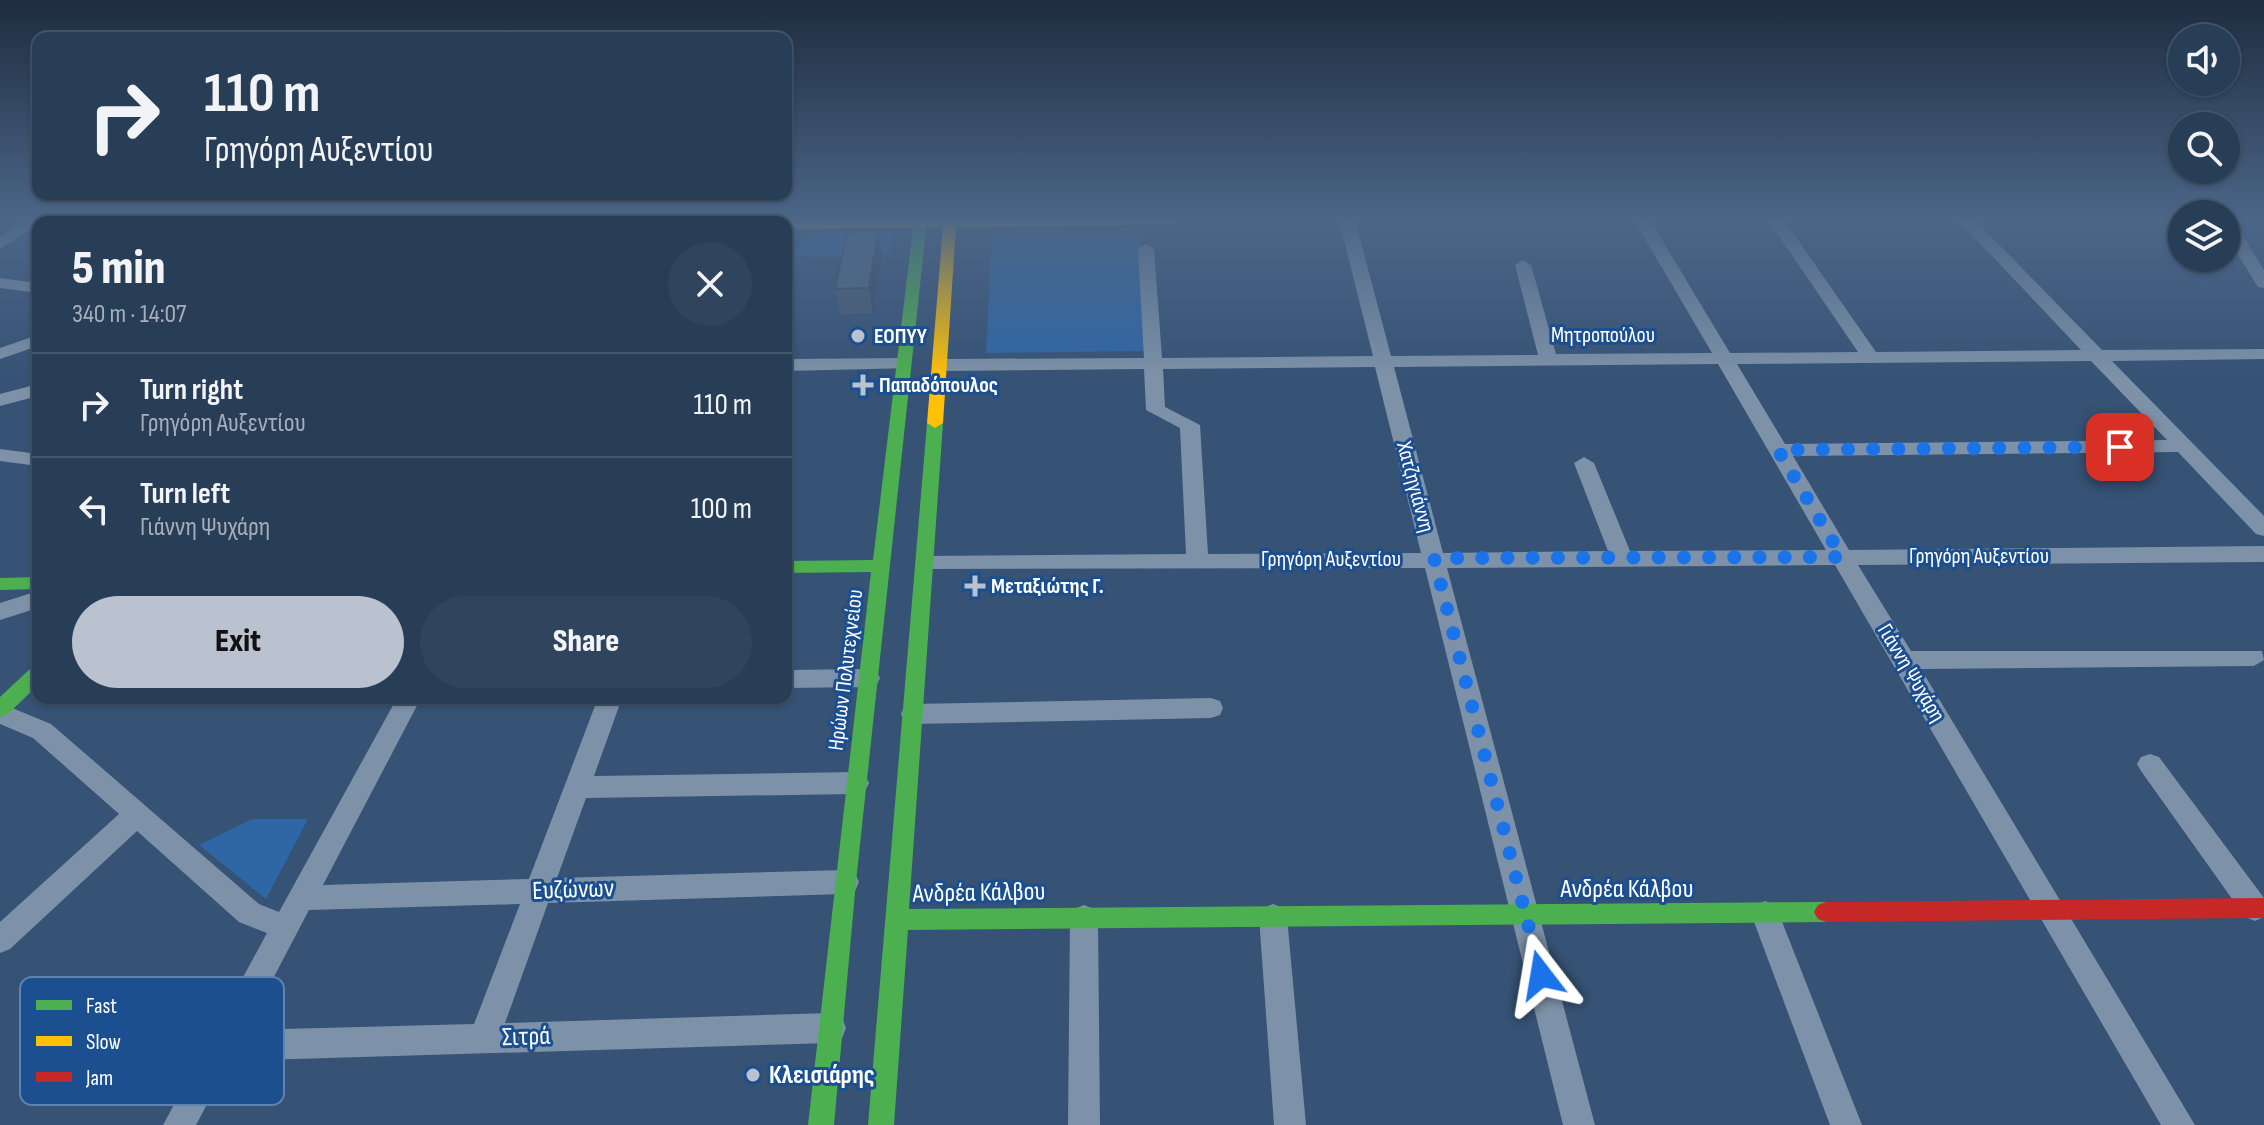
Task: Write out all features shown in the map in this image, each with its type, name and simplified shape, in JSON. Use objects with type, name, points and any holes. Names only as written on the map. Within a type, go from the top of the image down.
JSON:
[{"type":"main road","name":"Ηρώων Πολυτεχνείου","points":[[821,1125],[845,882],[915,272]]},
{"type":"main road","points":[[881,1125],[947,272]]},
{"type":"main road","points":[[792,567],[883,566]]},
{"type":"main road","points":[[0,584],[32,583]]},
{"type":"main road","points":[[0,711],[32,679]]},
{"type":"main road","name":"Ανδρέα Κάλβου","points":[[895,920],[2260,908]]},
{"type":"street","points":[[1147,272],[1156,410],[1190,425],[1197,560]]},
{"type":"street","name":"Χατζηγιάννη","points":[[1360,272],[1579,1125]]},
{"type":"street","points":[[1525,272],[1548,359]]},
{"type":"street","name":"Γιάννη Ψυχάρη","points":[[1673,272],[2179,1125]]},
{"type":"street","points":[[1812,272],[1871,358]]},
{"type":"street","points":[[2016,272],[2264,529]]},
{"type":"street","points":[[0,283],[32,287]]},
{"type":"street","points":[[0,354],[32,342]]},
{"type":"street","name":"Μητροπούλου","points":[[942,365],[2264,354]]},
{"type":"street","points":[[792,365],[904,364]]},
{"type":"street","points":[[0,400],[32,392]]},
{"type":"street","points":[[1778,450],[2183,446]]},
{"type":"street","points":[[0,455],[32,459]]},
{"type":"street","points":[[1584,463],[1622,558]]},
{"type":"street","name":"Γρηγόρη Αυξεντίου","points":[[926,564],[2264,554]]},
{"type":"street","points":[[0,612],[32,601]]},
{"type":"street","points":[[1903,660],[2254,657]]},
{"type":"street","points":[[792,679],[868,678]]},
{"type":"street","points":[[259,977],[406,704]]},
{"type":"street","points":[[484,1038],[608,704]]},
{"type":"street","points":[[913,714],[1211,708]]},
{"type":"street","points":[[0,711],[42,731],[249,913],[286,927]]},
{"type":"street","points":[[2150,764],[2260,908]]},
{"type":"street","points":[[577,787],[856,783]]},
{"type":"street","points":[[0,940],[136,815]]},
{"type":"street","name":"Ευζώνων","points":[[301,898],[845,882]]},
{"type":"street","points":[[1765,914],[1846,1125]]},
{"type":"street","points":[[1273,917],[1290,1125]]},
{"type":"street","points":[[1084,918],[1084,1125]]},
{"type":"street","name":"Σιτρά","points":[[284,1044],[831,1028]]},
{"type":"street","points":[[179,1125],[190,1105]]},
{"type":"shaded area","points":[[990,272],[1143,272],[1146,351],[986,353]]},
{"type":"shaded area","points":[[252,819],[308,819],[266,899],[199,845]]},
{"type":"building","points":[[838,272],[871,272],[869,288],[835,289]]},
{"type":"traffic: fast","points":[[821,1125],[845,882],[915,272]]},
{"type":"traffic: fast","points":[[881,1125],[935,423]]},
{"type":"traffic: fast","points":[[792,567],[883,566]]},
{"type":"traffic: fast","points":[[0,584],[32,583]]},
{"type":"traffic: fast","points":[[0,709],[32,679]]},
{"type":"traffic: fast","points":[[895,920],[1826,912]]},
{"type":"traffic: slow","points":[[935,423],[946,272]]},
{"type":"traffic: jam","points":[[1826,912],[2264,908]]},
{"type":"place","name":"ΕΟΠΥΥ","points":[[858,336]]},
{"type":"place","name":"Παπαδόπουλος","points":[[863,385]]},
{"type":"place","name":"Μεταξιώτης Γ.","points":[[975,586]]},
{"type":"place","name":"Κλεισιάρης","points":[[753,1075]]},
{"type":"route","points":[[1541,975],[1434,558],[1842,557],[1778,450],[2120,447]]}]
